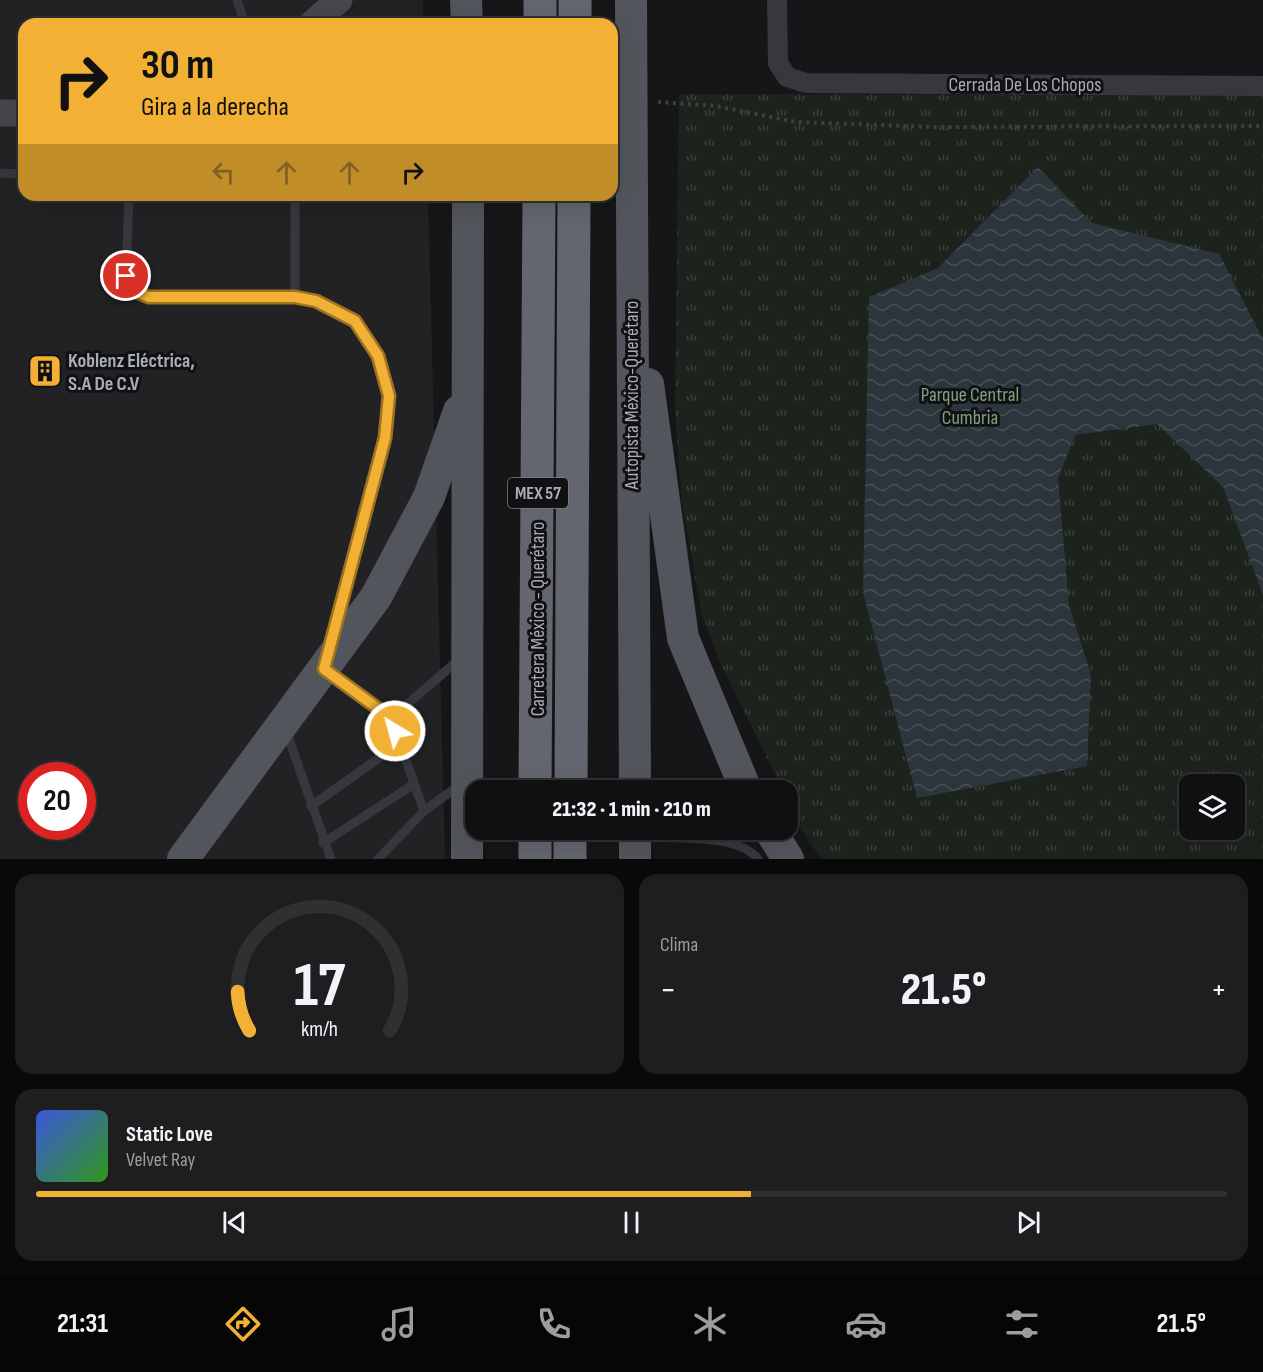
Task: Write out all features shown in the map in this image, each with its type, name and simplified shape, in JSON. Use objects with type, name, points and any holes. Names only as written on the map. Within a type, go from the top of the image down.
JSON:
[{"type":"highway","points":[[540,0],[540,18]]},
{"type":"highway","points":[[575,0],[575,18]]},
{"type":"highway","name":"Carretera México - Querétaro","points":[[535,780],[539,201]]},
{"type":"highway","name":"Carretera México - Querétaro","points":[[571,780],[574,201]]},
{"type":"highway","points":[[535,840],[535,859]]},
{"type":"highway","points":[[570,840],[570,859]]},
{"type":"main road","points":[[466,0],[467,18]]},
{"type":"main road","name":"Autopista México-Querétaro","points":[[630,0],[634,780]]},
{"type":"main road","points":[[467,859],[468,201]]},
{"type":"main road","points":[[630,255],[683,638],[742,780]]},
{"type":"main road","points":[[183,859],[376,597],[417,524],[444,460],[469,367]]},
{"type":"main road","points":[[776,840],[788,859]]},
{"type":"street","points":[[319,18],[339,0]]},
{"type":"street","name":"Cerrada De Los Chopos","points":[[777,0],[778,63],[788,77],[806,83],[1263,86]]},
{"type":"street","points":[[0,113],[18,113]]},
{"type":"lane","points":[[237,0],[242,18]]},
{"type":"lane","points":[[0,173],[18,174]]},
{"type":"lane","points":[[129,201],[126,276],[132,290],[149,297],[295,297],[316,301],[355,321],[378,356],[389,396],[385,438],[324,669],[391,718],[424,811]]},
{"type":"lane","points":[[295,201],[295,297]]},
{"type":"lane","points":[[391,718],[467,652]]},
{"type":"lane","points":[[284,724],[323,843],[331,859]]},
{"type":"lane","points":[[311,806],[399,744]]},
{"type":"lane","points":[[378,859],[424,811],[467,779]]},
{"type":"lane","points":[[323,843],[414,783]]},
{"type":"lane","points":[[635,842],[733,843],[752,851],[758,859]]},
{"type":"path","points":[[630,101],[716,106],[796,122],[935,127],[1263,126]]},
{"type":"shaded area","points":[[0,0],[423,0],[423,18],[18,18],[18,201],[428,201],[445,859],[0,859]]},
{"type":"green space","name":"Parque Central Cumbria","points":[[679,94],[1263,95],[1263,859],[823,859],[798,823],[798,780],[778,780],[718,658],[701,611],[682,502],[675,412]]},
{"type":"water","points":[[1038,167],[1092,223],[1219,254],[1263,339],[1263,595],[1223,487],[1157,424],[1075,435],[1058,479],[1069,605],[1091,675],[1087,766],[917,798],[863,592],[869,297],[938,268]]},
{"type":"place","name":"Koblenz Eléctrica, S.A De C.V","points":[[45,371]]},
{"type":"route","points":[[126,276],[132,290],[149,297],[295,297],[316,301],[355,321],[378,356],[389,396],[385,438],[324,669],[391,718],[395,731]]}]
